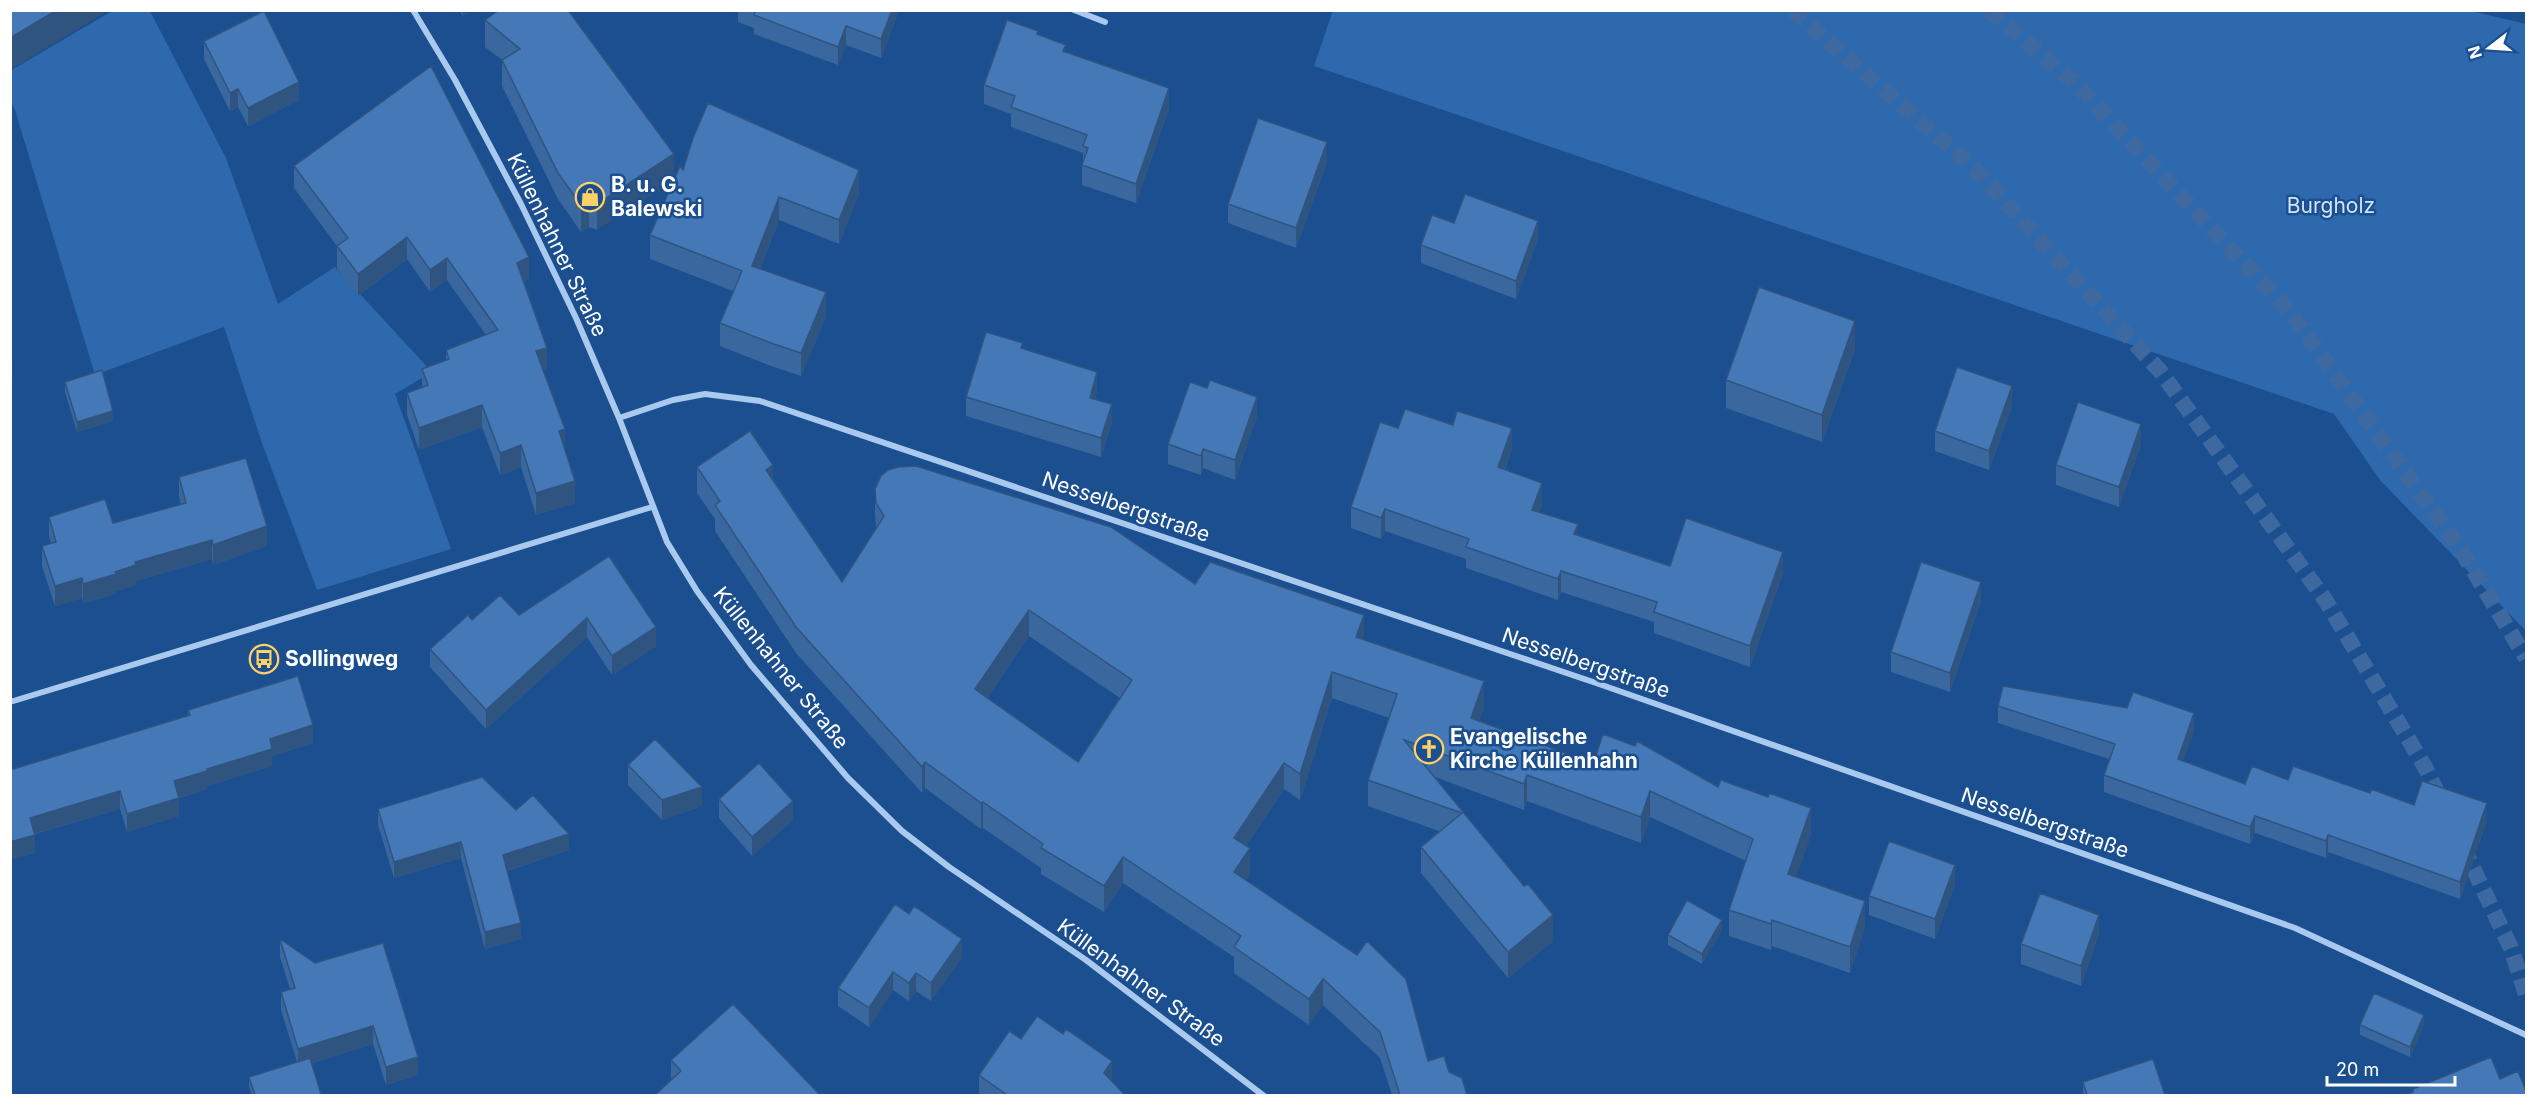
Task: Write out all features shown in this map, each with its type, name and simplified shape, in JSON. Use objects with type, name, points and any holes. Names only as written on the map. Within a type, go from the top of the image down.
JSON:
[{"type":"street","name":"Küllenhahner Straße","points":[[413,10],[455,80],[521,204],[576,318],[619,418],[667,542],[691,581],[751,665],[848,778],[902,831],[949,867],[1086,960],[1264,1095]]},
{"type":"street","points":[[1074,10],[1105,22]]},
{"type":"street","name":"Nesselbergstraße","points":[[619,418],[673,400],[705,393],[760,401],[1599,684],[2276,921],[2325,941],[2526,1035]]},
{"type":"street","points":[[10,702],[652,507]]},
{"type":"green space","name":"Burgholz","points":[[1333,10],[2467,10],[2526,24],[2526,631],[2380,480],[2334,414],[1314,66]]},
{"type":"green space","points":[[112,11],[150,11],[226,158],[278,304],[335,267],[432,372],[395,394],[451,549],[317,590],[263,446],[224,327],[95,375],[11,102],[10,71]]},
{"type":"building","points":[[10,10],[57,10],[10,38]]},
{"type":"building","points":[[499,10],[568,10],[674,154],[597,204],[589,201],[581,205],[558,173],[502,60],[520,49],[485,20]]},
{"type":"building","points":[[756,10],[892,10],[881,39],[846,26],[838,47],[754,15]]},
{"type":"building","points":[[264,11],[299,82],[248,108],[238,89],[230,93],[204,41]]},
{"type":"building","points":[[1007,20],[1038,31],[1037,34],[1066,45],[1063,51],[1169,88],[1136,184],[1082,165],[1088,148],[1083,146],[1087,135],[1011,107],[1015,96],[984,85]]},
{"type":"building","points":[[431,66],[529,257],[517,263],[547,348],[536,351],[565,429],[559,431],[575,481],[536,493],[521,445],[500,453],[482,405],[419,428],[407,393],[428,385],[422,369],[449,359],[446,350],[498,330],[447,258],[430,270],[407,237],[358,274],[337,246],[348,238],[294,166]]},
{"type":"building","points":[[708,103],[859,170],[839,220],[779,197],[752,266],[826,292],[801,353],[720,323],[742,271],[650,235],[680,166],[683,170],[693,138]]},
{"type":"building","points":[[1258,118],[1327,142],[1296,228],[1228,204]]},
{"type":"building","points":[[1465,194],[1538,221],[1516,281],[1421,245],[1432,215],[1454,223]]},
{"type":"building","points":[[1759,287],[1855,321],[1822,415],[1726,380]]},
{"type":"building","points":[[986,332],[1023,343],[1021,348],[1097,372],[1090,398],[1112,404],[1101,438],[966,397]]},
{"type":"building","points":[[1957,367],[2012,386],[1989,451],[1935,431]]},
{"type":"building","points":[[102,370],[113,411],[77,422],[65,382]]},
{"type":"building","points":[[1210,380],[1257,397],[1235,460],[1203,449],[1201,456],[1168,444],[1190,382],[1207,388]]},
{"type":"building","points":[[2078,402],[2141,424],[2119,487],[2056,465]]},
{"type":"building","points":[[1405,409],[1453,425],[1457,411],[1512,428],[1498,467],[1542,483],[1532,510],[1578,524],[1574,534],[1670,566],[1686,518],[1783,552],[1750,646],[1654,612],[1657,602],[1561,571],[1558,579],[1466,547],[1469,539],[1385,509],[1381,518],[1351,507],[1380,422],[1398,428]]},
{"type":"building","points":[[750,431],[773,465],[766,470],[842,582],[884,516],[876,503],[875,489],[881,476],[888,470],[898,467],[916,466],[1111,527],[1195,584],[1210,562],[1364,615],[1356,637],[1484,681],[1471,718],[1590,762],[1592,757],[1595,758],[1603,734],[1635,746],[1637,741],[1718,787],[1721,780],[1768,797],[1769,793],[1811,808],[1788,874],[1865,901],[1850,947],[1772,920],[1771,924],[1729,910],[1753,839],[1650,791],[1641,817],[1527,775],[1524,784],[1404,740],[1524,886],[1528,884],[1553,915],[1508,952],[1421,847],[1462,813],[1368,780],[1397,694],[1332,672],[1300,774],[1284,763],[1234,838],[1250,848],[1234,872],[1357,955],[1367,941],[1406,979],[1428,1061],[1444,1056],[1449,1072],[1462,1078],[1467,1095],[1400,1095],[1380,1032],[1323,979],[1309,999],[1234,947],[1241,936],[1123,857],[1104,886],[1041,848],[1043,844],[925,762],[922,767],[796,627],[715,505],[720,501],[697,467]],"holes":[[[1029,610],[1132,680],[1078,762],[975,689]]]},
{"type":"building","points":[[246,458],[267,526],[213,545],[212,540],[135,562],[136,565],[115,572],[116,574],[83,584],[82,578],[55,586],[42,546],[56,542],[49,517],[105,499],[113,523],[186,503],[179,477]]},
{"type":"building","points":[[609,556],[656,627],[612,656],[587,618],[486,710],[430,649],[468,615],[472,620],[500,595],[519,615]]},
{"type":"building","points":[[1921,562],[1981,582],[1950,673],[1891,652]]},
{"type":"building","points":[[298,676],[313,725],[270,739],[272,749],[174,781],[179,798],[127,814],[120,791],[30,818],[35,835],[10,842],[10,770],[190,715],[188,710]]},
{"type":"building","points":[[2003,686],[2127,708],[2133,692],[2194,713],[2178,759],[2245,784],[2252,766],[2288,780],[2293,766],[2370,793],[2371,789],[2414,805],[2422,781],[2487,803],[2460,882],[2328,835],[2326,841],[2255,816],[2250,827],[2104,775],[2115,744],[1998,706]]},
{"type":"building","points":[[655,739],[702,787],[662,800],[628,765]]},
{"type":"building","points":[[759,763],[793,801],[752,837],[719,799]]},
{"type":"building","points":[[482,777],[516,810],[533,795],[569,834],[503,855],[521,923],[485,932],[461,842],[394,862],[378,809]]},
{"type":"building","points":[[1889,841],[1955,865],[1935,919],[1869,896]]},
{"type":"building","points":[[2040,893],[2099,915],[2081,966],[2021,944]]},
{"type":"building","points":[[1687,900],[1722,920],[1702,954],[1668,935]]},
{"type":"building","points":[[895,904],[909,914],[914,906],[962,939],[931,983],[916,973],[909,983],[893,972],[869,1008],[838,988]]},
{"type":"building","points":[[280,939],[315,963],[383,943],[418,1057],[386,1067],[373,1026],[298,1049],[281,992],[295,988]]},
{"type":"building","points":[[2374,993],[2424,1015],[2410,1047],[2360,1025]]},
{"type":"building","points":[[733,1004],[820,1095],[656,1094],[681,1071],[671,1060]]},
{"type":"building","points":[[1037,1016],[1063,1034],[1066,1029],[1112,1061],[1104,1073],[1125,1095],[1007,1095],[979,1075],[1009,1031],[1021,1039]]},
{"type":"building","points":[[2491,1057],[2500,1079],[2518,1071],[2526,1095],[2405,1095],[2413,1092],[2413,1089]]},
{"type":"building","points":[[310,1058],[321,1094],[255,1095],[249,1077]]},
{"type":"building","points":[[2153,1059],[2165,1095],[2087,1095],[2083,1082]]},
{"type":"tunnel","points":[[1792,10],[1975,169],[2160,371],[2326,601],[2425,767],[2443,804]]},
{"type":"tunnel","points":[[1989,10],[2077,85],[2290,312],[2459,547],[2526,658]]},
{"type":"tunnel","points":[[2463,847],[2511,948],[2526,995]]},
{"type":"place","name":"B. u. G. Balewski","points":[[590,197]]},
{"type":"place","name":"Sollingweg","points":[[264,659]]},
{"type":"place","name":"Evangelische Kirche Küllenhahn","points":[[1429,749]]}]
